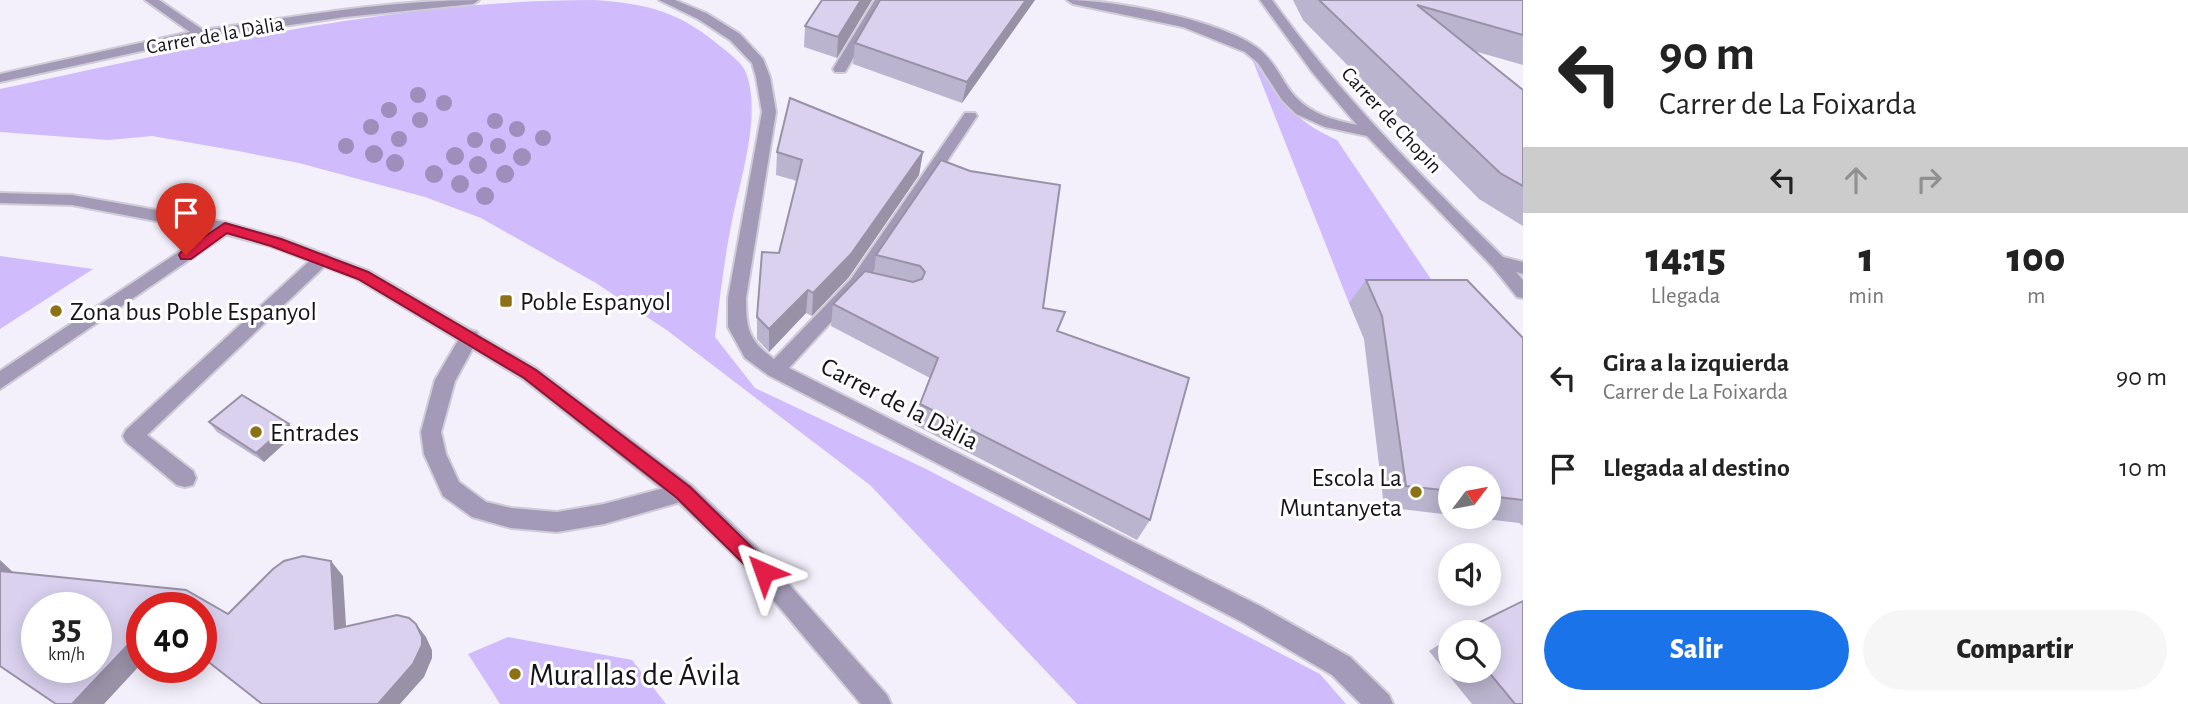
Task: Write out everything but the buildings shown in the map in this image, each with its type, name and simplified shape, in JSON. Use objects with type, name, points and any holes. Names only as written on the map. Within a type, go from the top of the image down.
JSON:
[{"type":"street","points":[[151,0],[201,34]]},
{"type":"street","name":"Carrer de la Dàlia","points":[[0,78],[201,34],[345,13],[473,0]]},
{"type":"street","name":"Carrer de la Dàlia","points":[[665,0],[678,3],[735,37],[758,62],[763,77],[769,111],[737,298],[737,327],[752,353],[775,370],[1251,614],[1341,666],[1380,704]]},
{"type":"street","points":[[840,69],[881,0]]},
{"type":"street","points":[[1073,0],[1198,28],[1241,44],[1258,55],[1292,103],[1302,111],[1329,123],[1373,133]]},
{"type":"street","name":"Carrer de Chopin","points":[[1266,0],[1312,64],[1523,292]]},
{"type":"street","points":[[775,370],[863,284],[970,116]]},
{"type":"street","points":[[0,198],[72,200],[225,228],[276,242],[363,275],[530,374],[683,492],[750,555],[878,704]]},
{"type":"street","points":[[0,381],[225,228]]},
{"type":"street","points":[[185,478],[133,436],[321,260]]},
{"type":"street","points":[[1497,261],[1523,268]]},
{"type":"street","points":[[470,337],[445,380],[431,432],[435,454],[451,489],[480,510],[511,518],[557,522],[604,514],[683,492]]},
{"type":"shaded area","points":[[594,0],[632,4],[664,12],[709,37],[745,70],[752,108],[751,127],[727,250],[715,337],[755,388],[926,469],[1320,674],[1346,704],[1077,704],[870,485],[668,331],[596,283],[481,218],[425,197],[299,163],[238,151],[152,136],[108,140],[0,132],[0,89],[221,43],[369,17],[519,2]]},
{"type":"shaded area","points":[[1251,56],[1287,106],[1308,124],[1337,140],[1447,303],[1349,303]]},
{"type":"shaded area","points":[[0,256],[93,269],[0,329]]},
{"type":"shaded area","points":[[508,637],[632,660],[666,704],[500,704],[468,654]]},
{"type":"place","name":"Poble Espanyol","points":[[506,301]]},
{"type":"place","name":"Zona bus Poble Espanyol","points":[[56,311]]},
{"type":"place","name":"Entrades","points":[[256,432]]},
{"type":"place","name":"Escola La Muntanyeta","points":[[1416,492]]},
{"type":"place","name":"Murallas de Ávila","points":[[515,674]]},
{"type":"route","points":[[186,255],[225,228],[276,242],[363,275],[530,374],[683,492],[750,555],[764,572]]}]
